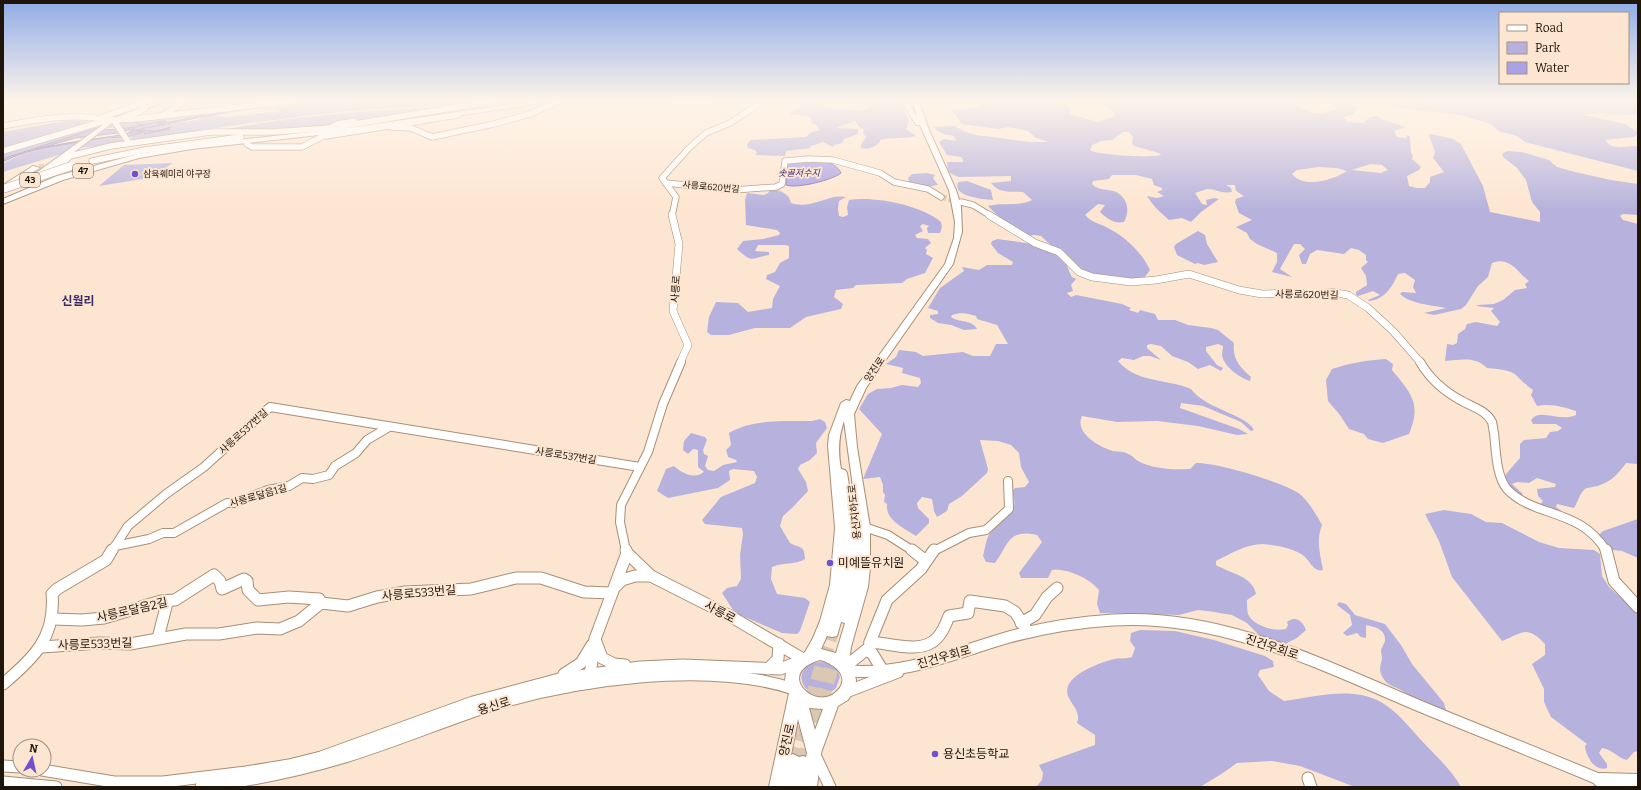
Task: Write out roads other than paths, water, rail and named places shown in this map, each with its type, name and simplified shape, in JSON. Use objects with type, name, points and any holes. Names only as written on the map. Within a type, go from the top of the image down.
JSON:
[{"type":"highway","name":"43","points":[[55,163],[84,137]]},
{"type":"highway","name":"43","points":[[3,195],[55,163],[92,137]]},
{"type":"highway","name":"47","points":[[3,188],[81,163],[155,149],[272,137]]},
{"type":"highway","name":"47","points":[[3,202],[60,178],[89,169],[153,154],[192,147],[284,137]]},
{"type":"highway","points":[[3,195],[52,174],[55,163]]},
{"type":"highway","points":[[3,188],[38,168]]},
{"type":"main road","name":"양진로","points":[[804,658],[819,641],[831,605],[837,570],[840,528],[833,446],[834,435],[845,417],[849,397],[940,270],[951,246],[954,227],[952,204],[927,137]]},
{"type":"main road","name":"양진로","points":[[845,417],[852,447],[864,527],[864,568],[862,587],[845,643],[845,666]]},
{"type":"main road","name":"용신지하도로","points":[[837,633],[848,562],[848,516],[838,447],[845,417]]},
{"type":"main road","points":[[788,787],[803,759],[838,697],[849,682],[845,666],[828,654],[804,658],[792,674],[796,692],[803,759],[809,787]]},
{"type":"main road","name":"양진로","points":[[777,787],[796,692]]},
{"type":"main road","points":[[796,692],[815,703],[838,697]]},
{"type":"main road","points":[[798,787],[803,759]]},
{"type":"main road","points":[[1604,783],[1638,782]]},
{"type":"street","points":[[3,151],[54,137]]},
{"type":"street","points":[[125,137],[128,141]]},
{"type":"street","points":[[55,163],[76,154],[128,141],[166,137]]},
{"type":"street","points":[[237,137],[243,138],[252,146],[302,147],[320,137]]},
{"type":"street","points":[[81,163],[137,151],[259,137]]},
{"type":"street","points":[[666,183],[662,178],[671,167],[702,137]]},
{"type":"street","name":"사릉로620번길","points":[[666,183],[734,190],[776,187],[782,184],[785,161],[828,159],[880,173],[894,182],[928,189],[941,197]]},
{"type":"street","name":"사릉로","points":[[666,183],[676,197],[672,214],[679,244],[673,311],[675,318],[686,336],[688,345],[663,404],[648,452],[621,504],[620,522],[622,542],[626,553],[651,576],[804,658]]},
{"type":"street","name":"사릉로620번길","points":[[961,202],[973,205],[1035,243],[1059,252],[1079,272],[1092,277],[1131,282],[1156,280],[1189,274],[1239,290],[1262,294],[1298,293],[1316,295],[1330,292],[1348,296],[1368,308],[1393,331],[1418,359],[1428,375],[1441,387],[1461,401],[1489,417],[1492,422],[1500,480],[1504,487],[1528,503],[1566,517],[1592,534],[1602,545],[1608,556],[1611,576],[1638,607]]},
{"type":"street","name":"사릉로537번길","points":[[3,684],[20,670],[42,647],[52,619],[52,594],[57,589],[78,578],[106,560],[128,526],[166,494],[204,467],[270,407],[640,467]]},
{"type":"street","name":"사릉로달음1길","points":[[115,546],[149,539],[163,533],[174,533],[227,503],[234,503],[268,490],[289,486],[302,478],[313,479],[329,475],[335,466],[356,453],[367,440],[389,427]]},
{"type":"street","points":[[845,666],[855,661],[860,653],[866,650],[869,646],[887,600],[921,568],[935,549],[957,540],[969,533],[986,530],[1009,509],[1010,500],[1008,481]]},
{"type":"street","points":[[864,527],[872,527],[899,541],[926,562]]},
{"type":"street","points":[[52,772],[114,782],[163,782],[198,779],[289,765],[356,746],[473,702],[530,686],[573,671],[585,660],[595,639],[626,553]]},
{"type":"street","name":"사릉로달음2길","points":[[52,619],[82,620],[104,618],[161,602],[167,603],[183,595],[214,575],[220,581],[222,589],[244,579],[247,581],[248,590],[258,600],[265,601],[277,597],[309,597],[319,599],[321,603]]},
{"type":"street","points":[[613,590],[622,580],[635,576],[651,576]]},
{"type":"street","name":"사릉로533번길","points":[[42,647],[99,643],[130,644],[186,634],[219,634],[257,628],[280,629],[299,621],[321,603],[348,606],[377,596],[405,592],[471,588],[516,578],[542,578],[584,592],[613,590]]},
{"type":"street","points":[[1021,623],[1035,615],[1047,597],[1057,588]]},
{"type":"street","points":[[869,646],[882,642],[919,648],[926,647],[938,639],[949,616],[968,613],[970,601],[1006,606],[1015,612],[1028,632]]},
{"type":"street","points":[[158,638],[167,603]]},
{"type":"street","name":"진건우회로","points":[[838,697],[908,667],[1028,632],[1078,622],[1126,619],[1156,620],[1236,635],[1309,659],[1604,783],[1617,787]]},
{"type":"street","points":[[595,639],[602,658],[614,664],[640,667],[682,665],[780,669],[804,658]]},
{"type":"street","points":[[590,678],[595,639]]},
{"type":"street","points":[[767,669],[779,660],[781,656],[779,644]]},
{"type":"street","points":[[869,646],[883,671]]},
{"type":"street","name":"진건우회로","points":[[845,666],[871,673],[908,667]]},
{"type":"street","points":[[530,686],[590,678],[640,667]]},
{"type":"street","name":"용신로","points":[[201,787],[238,783],[308,768],[391,742],[500,703],[590,678],[702,675],[762,679],[796,692]]},
{"type":"street","points":[[803,759],[830,787]]},
{"type":"street","points":[[3,782],[56,787]]},
{"type":"water","points":[[70,137],[84,137],[75,138],[26,152],[3,162],[5,158]]},
{"type":"water","name":"솟골저수지","points":[[820,161],[830,163],[841,173],[837,176],[814,183],[798,186],[786,185],[787,163]]},
{"type":"tunnel","points":[[39,167],[54,165]]},
{"type":"tunnel","points":[[941,197],[960,202]]},
{"type":"tunnel","points":[[793,761],[832,632]]},
{"type":"tunnel","points":[[803,763],[836,653]]},
{"type":"place","name":"삼육훼미리 야구장","points":[[135,174]]},
{"type":"place","name":"미예뜰유치원","points":[[830,563]]},
{"type":"place","name":"용신초등학교","points":[[935,754]]},
{"type":"district","name":"신월리","points":[[78,301]]}]
